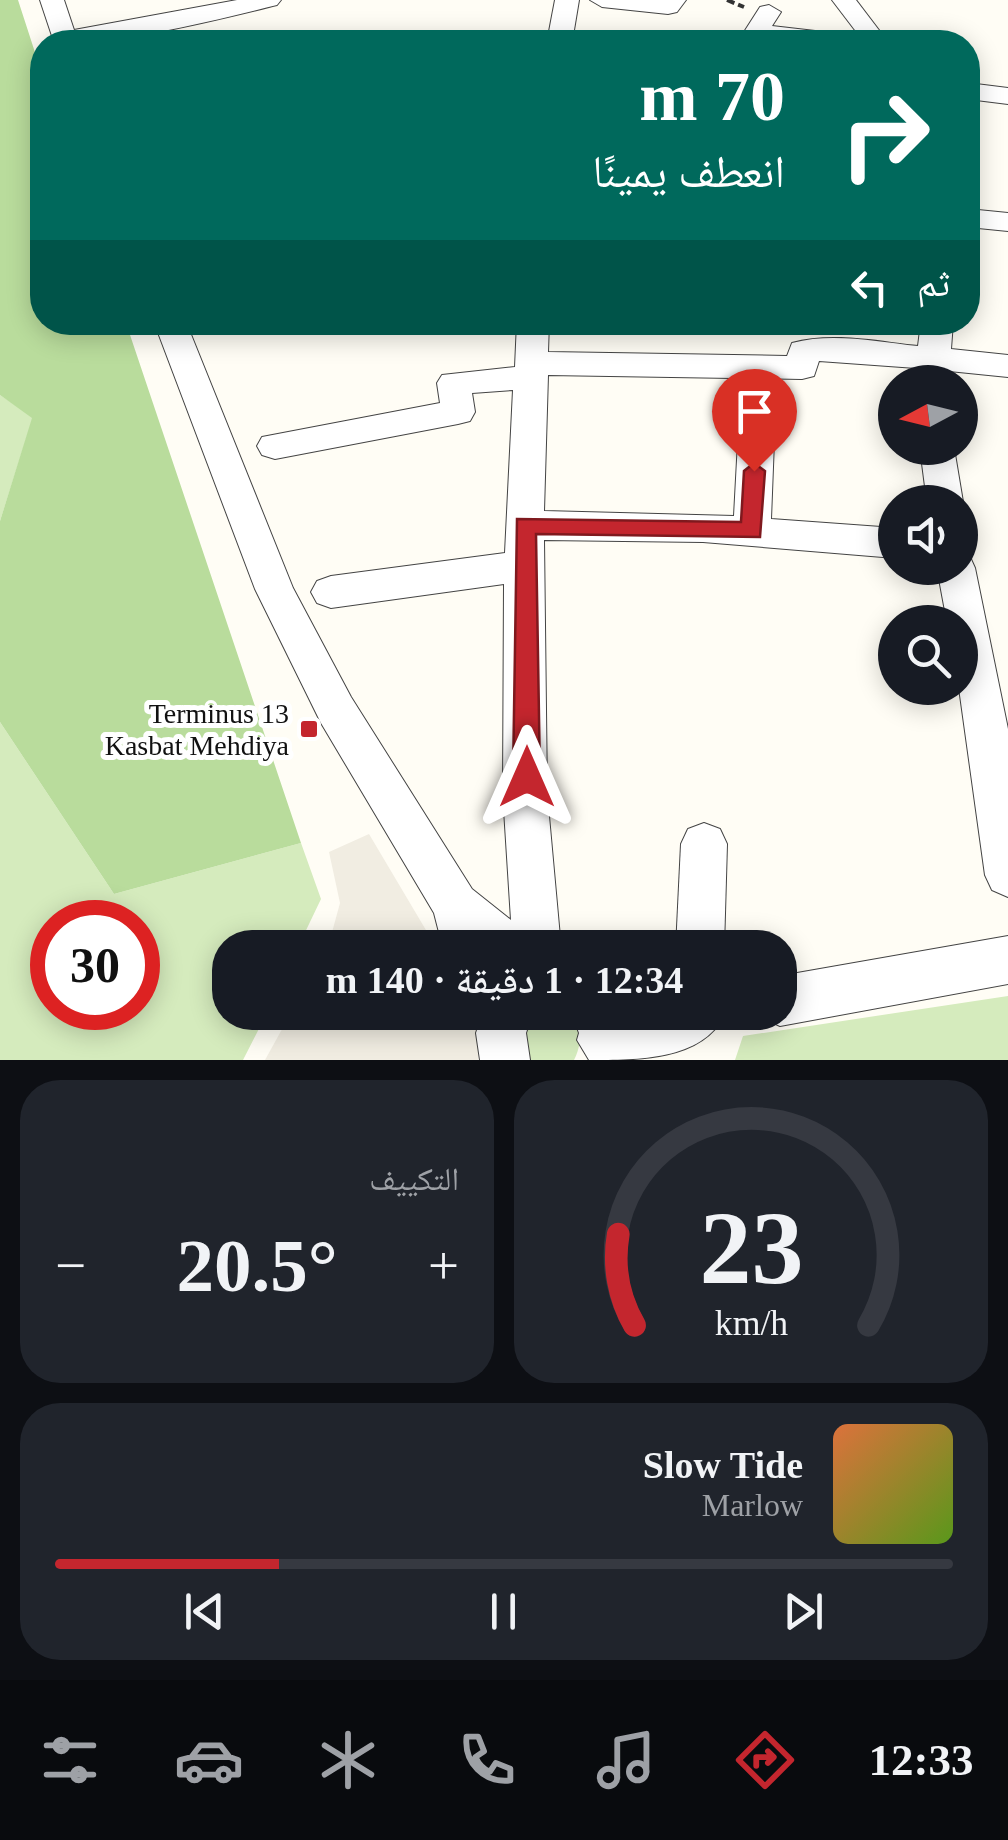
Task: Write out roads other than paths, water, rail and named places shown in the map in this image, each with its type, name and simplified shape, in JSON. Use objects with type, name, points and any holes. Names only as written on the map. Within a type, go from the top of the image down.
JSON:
[{"type":"street","points":[[52,0],[62,30]]},
{"type":"street","points":[[106,30],[180,10],[269,0]]},
{"type":"street","points":[[561,30],[565,0]]},
{"type":"street","points":[[602,0],[668,7],[674,0]]},
{"type":"street","points":[[844,0],[867,30]]},
{"type":"street","points":[[757,30],[769,12]]},
{"type":"street","points":[[980,92],[1008,96]]},
{"type":"street","points":[[980,219],[1008,222]]},
{"type":"street","points":[[175,335],[274,589],[336,710],[461,926],[488,930]]},
{"type":"street","points":[[532,335],[525,566],[527,808],[536,930]]},
{"type":"street","points":[[933,365],[936,335]]},
{"type":"street","points":[[276,446],[458,412],[454,383],[531,370],[802,368],[804,351],[841,349],[910,365]]},
{"type":"street","points":[[978,368],[1008,366]]},
{"type":"street","points":[[752,531],[756,441]]},
{"type":"street","points":[[525,525],[752,531],[878,542]]},
{"type":"street","points":[[331,592],[525,566]]},
{"type":"street","points":[[960,585],[984,703],[1006,854]]},
{"type":"street","points":[[701,930],[704,844]]},
{"type":"street","points":[[797,998],[1008,960]]},
{"type":"street","points":[[603,1036],[669,1037],[678,1030]]},
{"type":"place","name":"Terminus 13 Kasbat Mehdiya","points":[[309,729]]}]
